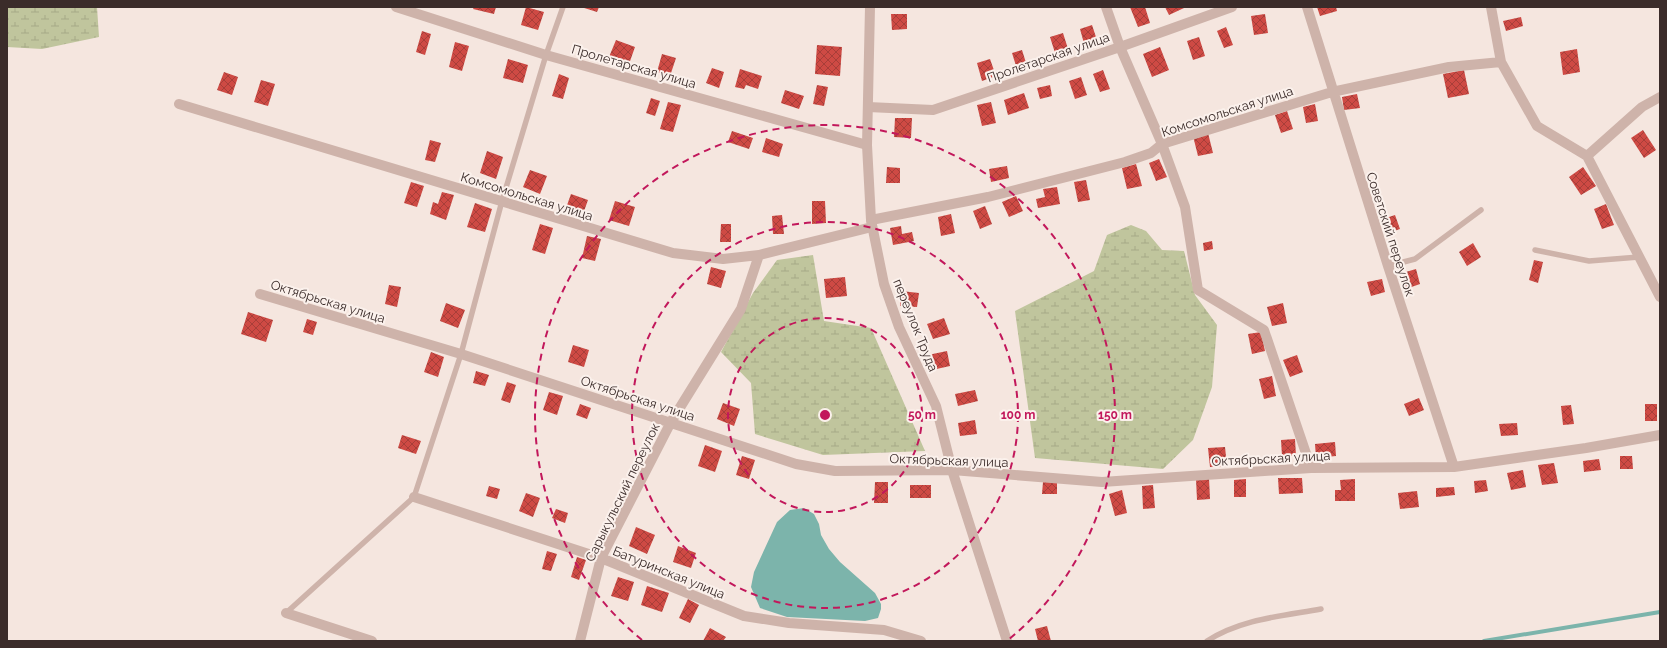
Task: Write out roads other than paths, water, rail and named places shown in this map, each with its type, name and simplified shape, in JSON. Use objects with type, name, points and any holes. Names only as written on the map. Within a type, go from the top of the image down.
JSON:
[{"type":"street","name":"Пролетарская улица","points":[[396,7],[546,55],[867,145]]},
{"type":"street","name":"переулок Труда","points":[[870,7],[867,145],[872,223],[884,284],[900,327],[936,406],[952,470],[1007,641]]},
{"type":"street","points":[[1106,7],[1120,47],[1162,144],[1185,207],[1198,290],[1264,330],[1311,468]]},
{"type":"street","name":"Пролетарская улица","points":[[868,107],[933,110],[1120,47],[1232,7]]},
{"type":"street","name":"Советский переулок","points":[[1307,7],[1332,92],[1454,467]]},
{"type":"street","points":[[1491,7],[1501,62],[1537,126],[1587,156],[1660,297]]},
{"type":"street","name":"Комсомольская улица","points":[[179,104],[673,253],[723,259],[759,255],[872,223],[988,197],[1117,164],[1152,153],[1162,144],[1332,92],[1449,67],[1501,62]]},
{"type":"street","points":[[1587,156],[1642,107],[1660,97]]},
{"type":"street","name":"Сарыкульский переулок","points":[[580,641],[601,558],[671,422],[741,309],[759,255]]},
{"type":"street","name":"Октябрьская улица","points":[[260,294],[461,354],[796,464],[835,471],[952,470],[1102,482],[1311,468],[1454,467],[1586,448],[1660,435]]},
{"type":"street","name":"Батуринская улица","points":[[414,497],[601,558],[744,616],[789,624],[884,630],[921,641]]},
{"type":"street","points":[[286,613],[372,641]]},
{"type":"lane","points":[[286,613],[414,497],[461,354],[502,202],[546,55],[563,7]]},
{"type":"lane","points":[[1388,266],[1415,259],[1481,210]]},
{"type":"lane","points":[[1535,250],[1589,261],[1639,257]]},
{"type":"lane","points":[[1207,641],[1222,631],[1255,620],[1321,609]]},
{"type":"water","points":[[804,508],[814,514],[819,524],[821,535],[829,549],[840,562],[875,593],[881,604],[878,618],[865,621],[787,617],[760,608],[751,587],[754,572],[777,522],[790,510]]},
{"type":"waterway","points":[[1484,641],[1660,612]]}]
